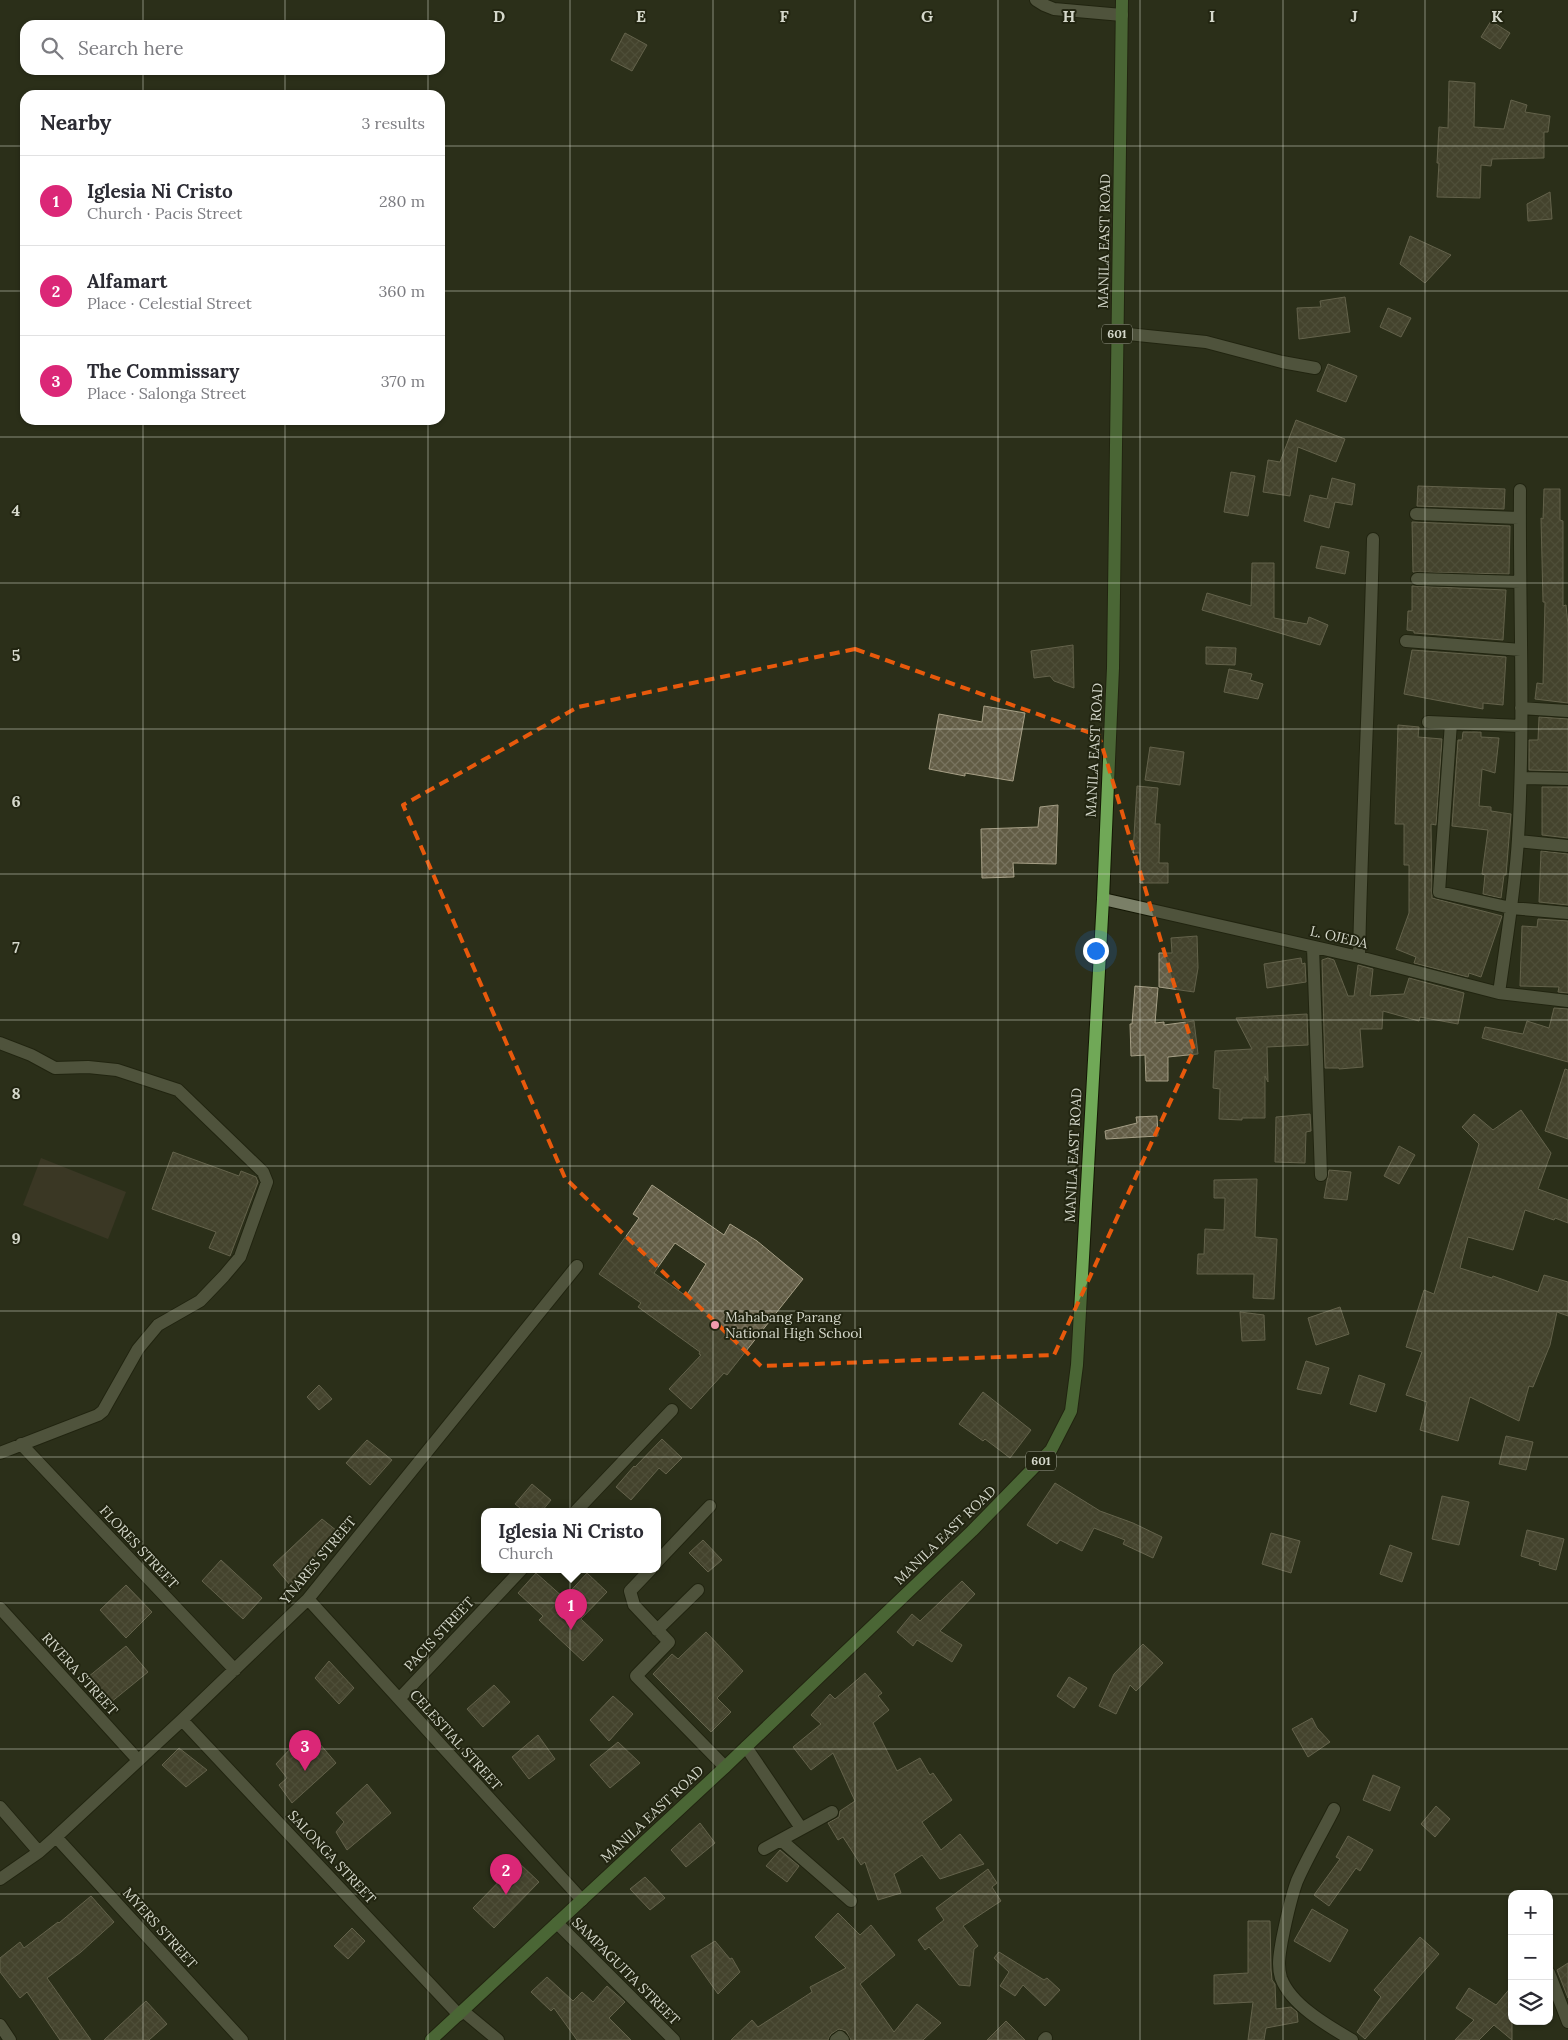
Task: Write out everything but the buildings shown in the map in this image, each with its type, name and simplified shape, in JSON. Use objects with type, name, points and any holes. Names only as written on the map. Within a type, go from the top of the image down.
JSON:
[{"type":"main road","name":"MANILA EAST ROAD","points":[[431,2040],[725,1767],[972,1531],[1051,1450],[1071,1410],[1077,1365],[1103,899],[1113,668],[1122,0]]},
{"type":"street","points":[[1036,0],[1054,9],[1122,15]]},
{"type":"street","points":[[1118,333],[1206,342],[1282,362],[1316,368]]},
{"type":"street","points":[[1499,993],[1518,841],[1521,778],[1520,490]]},
{"type":"street","points":[[1416,514],[1520,518]]},
{"type":"street","points":[[1359,957],[1373,539]]},
{"type":"street","points":[[1417,579],[1520,582]]},
{"type":"street","points":[[1406,641],[1521,650]]},
{"type":"street","points":[[1521,708],[1568,711]]},
{"type":"street","points":[[1428,722],[1521,726]]},
{"type":"street","points":[[1451,723],[1439,892],[1511,908],[1568,913]]},
{"type":"street","points":[[1521,778],[1568,779]]},
{"type":"street","points":[[1518,841],[1568,846]]},
{"type":"street","name":"L. OJEDA","points":[[1103,899],[1359,957],[1499,993],[1568,1001]]},
{"type":"street","points":[[1313,947],[1321,1175]]},
{"type":"street","points":[[0,1043],[31,1055],[55,1068],[117,1070],[178,1090],[263,1172],[267,1182],[240,1257],[200,1301],[158,1325],[138,1349],[103,1411],[98,1415],[0,1453]]},
{"type":"street","name":"YNARES STREET","points":[[0,1879],[39,1852],[56,1837],[308,1599],[577,1266]]},
{"type":"street","points":[[579,1508],[672,1410]]},
{"type":"street","name":"FLORES STREET","points":[[21,1444],[235,1670]]},
{"type":"street","points":[[661,1558],[710,1506]]},
{"type":"street","name":"PACIS STREET","points":[[398,1699],[518,1573]]},
{"type":"street","points":[[647,1573],[630,1590],[634,1605],[669,1642],[636,1676],[725,1767]]},
{"type":"street","points":[[657,1630],[698,1590]]},
{"type":"street","name":"CELESTIAL STREET","points":[[308,1599],[582,1900]]},
{"type":"street","name":"RIVERA STREET","points":[[0,1608],[138,1760]]},
{"type":"street","name":"SALONGA STREET","points":[[182,1720],[461,2013],[498,2040]]},
{"type":"street","points":[[746,1747],[801,1828]]},
{"type":"street","points":[[0,1807],[39,1852]]},
{"type":"street","points":[[1334,1809],[1297,1881],[1286,1918],[1278,1960],[1281,1978],[1306,2010],[1324,2024],[1352,2040]]},
{"type":"street","points":[[764,1849],[832,1812]]},
{"type":"street","name":"MYERS STREET","points":[[56,1837],[242,2040]]},
{"type":"street","points":[[781,1840],[851,1901]]},
{"type":"street","name":"SAMPAGUITA STREET","points":[[557,1923],[674,2040]]},
{"type":"street","points":[[1552,1980],[1568,2022]]},
{"type":"street","points":[[0,2024],[10,2040]]},
{"type":"street","points":[[836,2040],[840,2037],[843,2040]]},
{"type":"highlighted area","points":[[855,649],[1099,736],[1194,1050],[1054,1355],[761,1366],[565,1178],[403,805],[578,707]]},
{"type":"shaded area","points":[[41,1158],[126,1192],[108,1239],[23,1205]]},
{"type":"place","name":"Mahabang Parang National High School","points":[[715,1325]]},
{"type":"place","name":"Iglesia Ni Cristo","points":[[571,1630]]},
{"type":"place","name":"The Commissary","points":[[305,1771]]},
{"type":"place","name":"Alfamart","points":[[506,1895]]}]
